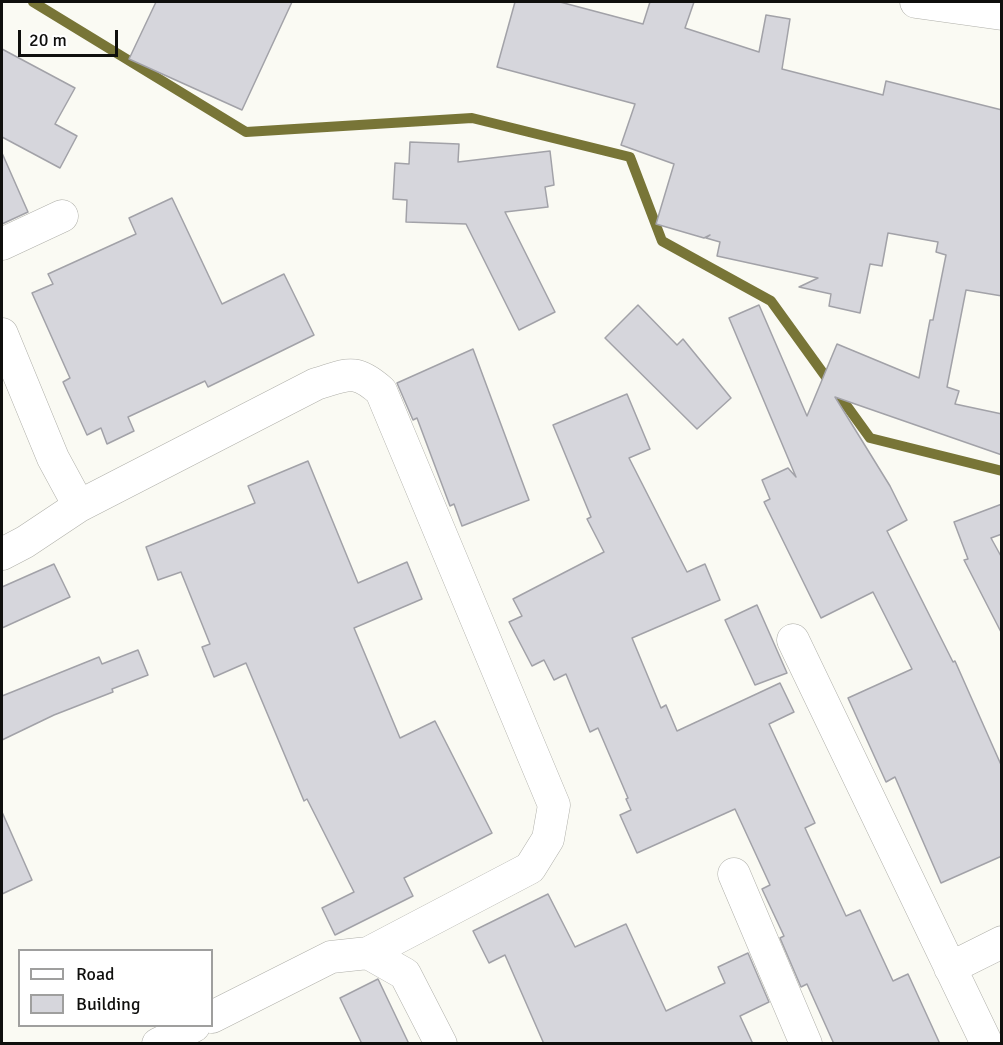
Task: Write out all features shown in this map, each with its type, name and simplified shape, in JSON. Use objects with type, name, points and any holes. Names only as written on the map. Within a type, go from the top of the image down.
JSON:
[{"type":"street","points":[[916,2],[1002,14]]},
{"type":"street","points":[[2,244],[62,216]]},
{"type":"street","points":[[2,334],[53,458],[79,506]]},
{"type":"street","points":[[2,554],[25,542],[79,506],[316,384],[351,374],[368,379],[381,391],[554,805],[548,839],[530,868],[369,953],[331,957],[213,1016]]},
{"type":"street","points":[[793,640],[987,1044]]},
{"type":"street","points":[[734,874],[806,1044]]},
{"type":"street","points":[[951,968],[1002,942]]},
{"type":"street","points":[[369,953],[405,974],[441,1044]]},
{"type":"street","points":[[158,1044],[192,1027]]},
{"type":"building","points":[[156,2],[292,2],[242,110],[129,59]]},
{"type":"building","points":[[515,2],[560,2],[643,24],[650,2],[694,2],[685,28],[759,52],[766,15],[790,19],[782,69],[883,95],[886,81],[1002,110],[1002,296],[966,290],[947,387],[959,391],[955,404],[1002,414],[1002,455],[835,397],[890,486],[907,520],[887,531],[953,662],[955,661],[1002,767],[1002,856],[941,883],[895,777],[886,782],[848,698],[912,669],[873,592],[821,618],[764,502],[770,499],[762,480],[788,468],[796,477],[729,318],[759,305],[807,416],[837,344],[919,378],[946,255],[936,252],[938,242],[888,233],[882,266],[870,264],[860,313],[829,306],[831,294],[799,287],[818,278],[717,256],[720,242],[706,238],[710,235],[704,238],[656,224],[674,164],[621,145],[635,104],[497,67]]},
{"type":"building","points":[[2,49],[75,88],[55,124],[77,136],[60,168],[2,137]]},
{"type":"building","points":[[410,142],[459,144],[458,162],[550,151],[554,185],[545,187],[548,207],[505,212],[555,312],[519,330],[466,224],[406,222],[407,200],[393,199],[395,163],[409,164]]},
{"type":"building","points":[[2,153],[28,212],[2,224]]},
{"type":"building","points":[[172,198],[222,304],[284,274],[314,335],[208,387],[205,381],[128,417],[134,431],[107,444],[101,428],[87,435],[63,382],[70,378],[32,293],[53,284],[48,274],[136,234],[129,218]]},
{"type":"building","points":[[638,305],[677,345],[683,339],[731,398],[697,429],[605,338]]},
{"type":"building","points":[[473,349],[529,500],[462,526],[454,504],[450,506],[417,418],[413,420],[397,383]]},
{"type":"building","points":[[627,394],[650,449],[629,458],[687,572],[705,564],[720,600],[632,638],[661,708],[666,705],[677,731],[780,683],[794,712],[769,724],[815,823],[805,828],[846,916],[860,910],[893,981],[908,974],[940,1044],[834,1044],[807,984],[801,987],[780,938],[784,936],[762,889],[770,885],[735,809],[637,853],[620,815],[631,810],[626,799],[628,798],[598,728],[590,732],[566,674],[554,680],[544,660],[532,666],[509,622],[522,616],[513,599],[604,552],[587,519],[591,517],[553,425]]},
{"type":"building","points":[[308,461],[358,583],[407,562],[422,599],[354,628],[400,738],[435,721],[492,833],[404,878],[413,896],[335,935],[322,908],[354,892],[307,799],[304,801],[246,663],[214,677],[202,647],[210,644],[181,572],[158,580],[146,547],[255,503],[248,486]]},
{"type":"building","points":[[1002,504],[1002,534],[991,538],[1002,558],[1002,634],[964,560],[968,559],[954,522]]},
{"type":"building","points":[[54,564],[70,597],[2,628],[2,587]]},
{"type":"building","points":[[757,605],[787,673],[755,685],[725,620]]},
{"type":"building","points":[[138,650],[148,675],[112,689],[113,692],[54,715],[2,740],[2,696],[99,657],[102,664]]},
{"type":"building","points":[[2,812],[32,880],[2,894]]},
{"type":"building","points":[[548,894],[575,947],[626,924],[666,1011],[725,983],[718,967],[748,953],[769,1002],[740,1016],[753,1044],[544,1044],[505,955],[489,963],[473,931]]},
{"type":"building","points":[[378,979],[409,1044],[362,1044],[340,998]]},
{"type":"waterway","points":[[33,2],[246,132],[472,118],[630,157],[662,241],[771,301],[870,438],[1002,471]]}]
